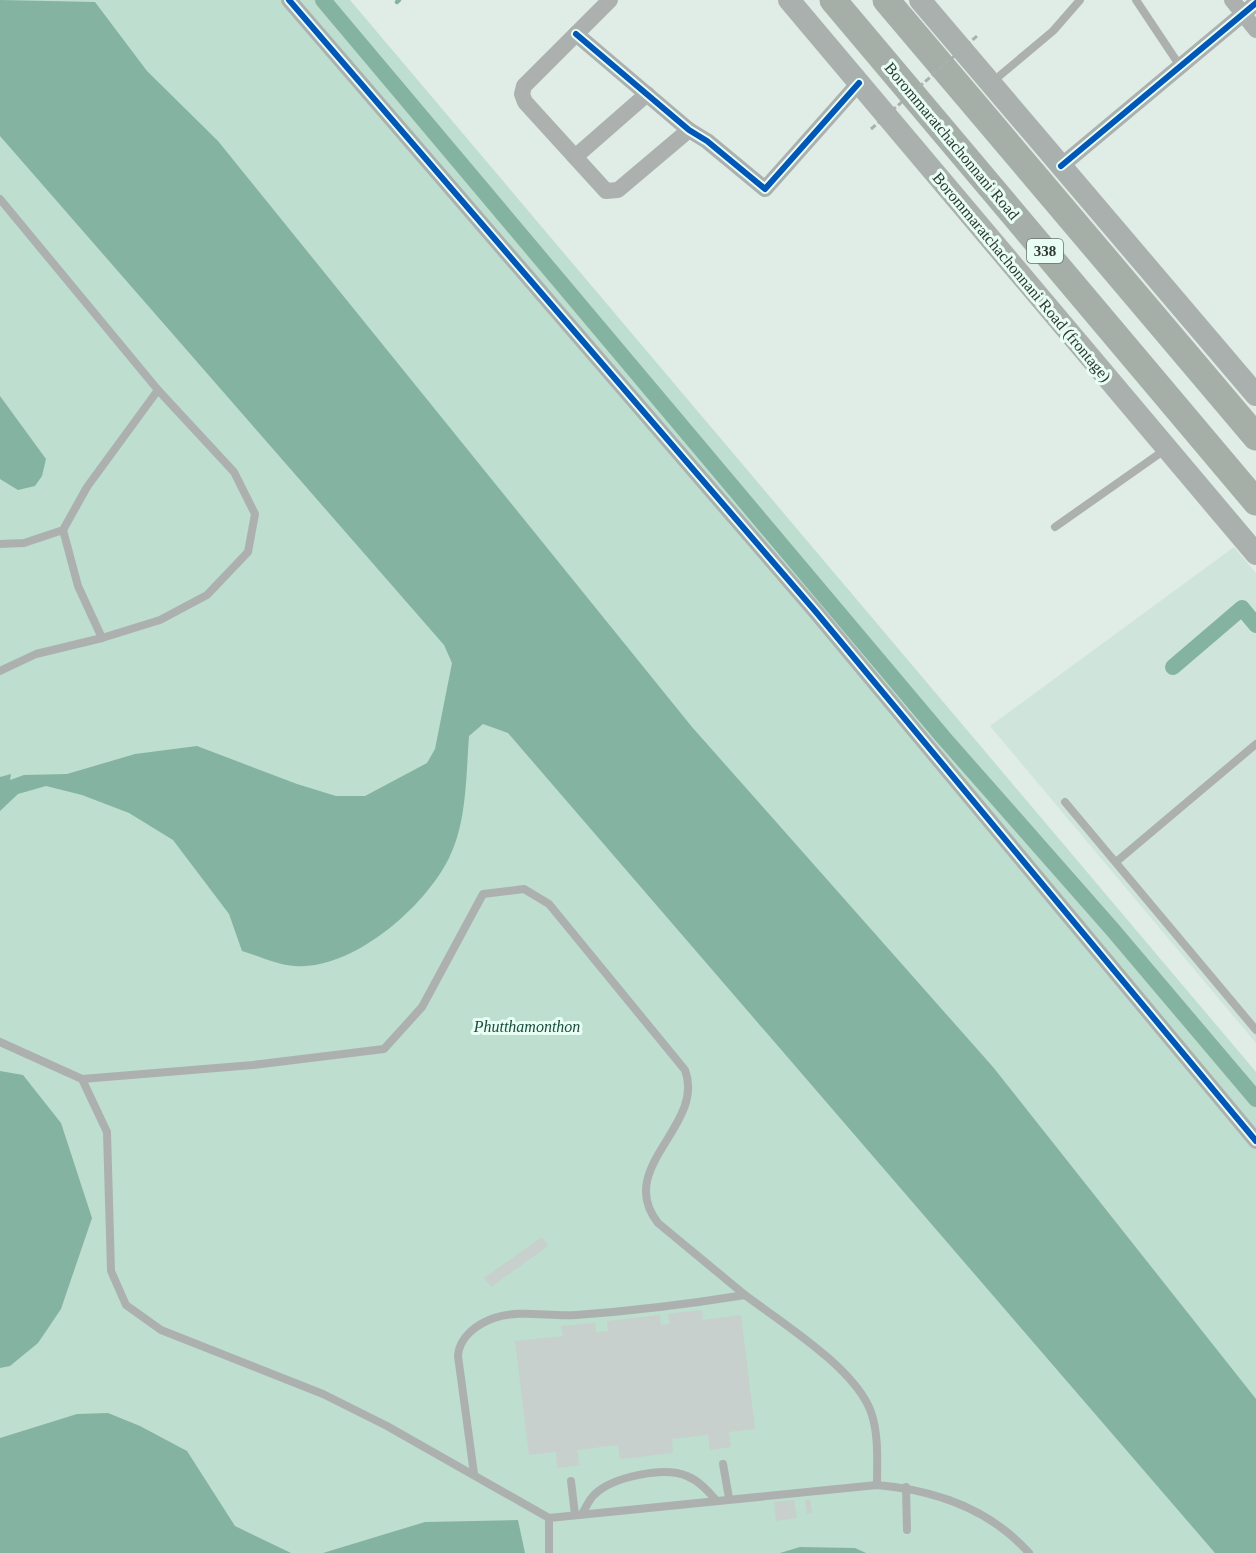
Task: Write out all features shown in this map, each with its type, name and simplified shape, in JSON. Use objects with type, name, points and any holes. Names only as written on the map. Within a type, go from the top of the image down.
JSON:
[{"type":"highway","name":"Borommaratchachonnani Road","points":[[833,0],[1256,502]]},
{"type":"highway","name":"338","points":[[886,0],[1256,437]]},
{"type":"main road","name":"Borommaratchachonnani Road (frontage)","points":[[789,0],[1256,554]]},
{"type":"main road","points":[[920,0],[1256,395]]},
{"type":"street","points":[[289,0],[816,612],[1256,1141]]},
{"type":"street","points":[[610,0],[525,86],[522,94],[525,102],[606,191],[611,193],[618,190],[689,130]]},
{"type":"street","points":[[1232,0],[1249,8],[1256,30]]},
{"type":"street","points":[[1061,166],[1249,8]]},
{"type":"street","points":[[576,34],[689,130],[707,141],[765,189],[859,84]]},
{"type":"street","points":[[575,157],[647,94]]},
{"type":"lane","points":[[991,83],[1053,31],[1080,0]]},
{"type":"lane","points":[[1136,0],[1180,66]]},
{"type":"lane","points":[[0,199],[158,390],[234,472],[255,514],[248,552],[207,595],[160,620],[102,638],[36,654],[0,671]]},
{"type":"lane","points":[[0,544],[24,543],[63,530],[87,487],[158,390]]},
{"type":"lane","points":[[1055,527],[1167,448]]},
{"type":"lane","points":[[63,530],[78,586],[102,638]]},
{"type":"lane","points":[[1116,862],[1256,744]]},
{"type":"lane","points":[[1065,802],[1256,1030]]},
{"type":"lane","points":[[0,1042],[81,1079],[253,1065],[384,1049],[422,1007],[483,894],[524,889],[549,904],[685,1070],[690,1083],[689,1093],[645,1184],[650,1213],[658,1223],[745,1295],[840,1368],[864,1397],[876,1433],[877,1485]]},
{"type":"lane","points":[[81,1079],[107,1132],[111,1271],[126,1305],[161,1330],[323,1394],[474,1474],[549,1518],[729,1498],[877,1485],[906,1487],[940,1496],[973,1509],[1005,1530],[1029,1553]]},
{"type":"lane","points":[[474,1474],[458,1356],[463,1339],[475,1329],[496,1317],[518,1314],[574,1315],[745,1295]]},
{"type":"lane","points":[[723,1464],[729,1498]]},
{"type":"lane","points":[[579,1514],[593,1495],[611,1482],[669,1472],[686,1475],[700,1483],[716,1500]]},
{"type":"lane","points":[[571,1481],[579,1514]]},
{"type":"lane","points":[[906,1487],[907,1530]]},
{"type":"lane","points":[[549,1518],[549,1553]]},
{"type":"path","points":[[871,129],[977,36]]},
{"type":"shaded area","points":[[0,0],[95,2],[147,71],[218,141],[692,727],[993,1067],[1256,1399],[1256,1553],[1215,1553],[508,733],[483,724],[469,736],[465,798],[455,844],[438,877],[423,896],[385,932],[363,947],[340,958],[317,965],[289,965],[242,951],[229,914],[173,840],[129,813],[82,795],[46,786],[18,794],[0,811],[0,777],[11,774],[10,780],[24,775],[67,774],[135,754],[197,746],[297,784],[336,796],[365,796],[427,763],[435,749],[452,663],[444,645],[0,136]]},
{"type":"shaded area","points":[[0,396],[46,459],[42,476],[35,486],[18,490],[0,479]]},
{"type":"shaded area","points":[[1234,547],[1256,573],[1256,1043],[990,726]]},
{"type":"shaded area","points":[[0,1071],[23,1075],[61,1123],[92,1218],[61,1309],[38,1343],[10,1366],[0,1368]]},
{"type":"shaded area","points":[[108,1413],[140,1426],[187,1451],[235,1526],[291,1553],[0,1553],[0,1438],[77,1414]]},
{"type":"shaded area","points":[[518,1520],[525,1553],[323,1553],[425,1522]]},
{"type":"shaded area","points":[[800,1547],[855,1548],[866,1553],[780,1553]]},
{"type":"green space","name":"Phutthamonthon","points":[[0,0],[350,0],[1256,1072],[1256,1553],[0,1553]]},
{"type":"building","points":[[542,1237],[548,1246],[491,1287],[484,1278]]},
{"type":"building","points":[[702,1310],[703,1320],[741,1315],[755,1429],[729,1432],[731,1447],[710,1450],[708,1435],[672,1439],[673,1453],[620,1459],[618,1445],[577,1450],[579,1465],[557,1468],[556,1452],[529,1455],[515,1341],[563,1336],[561,1326],[595,1323],[596,1332],[608,1331],[607,1321],[660,1315],[661,1325],[670,1324],[668,1314]]},
{"type":"building","points":[[810,1499],[812,1513],[807,1514],[805,1500]]},
{"type":"building","points":[[794,1500],[797,1518],[776,1521],[774,1502]]},
{"type":"waterway","points":[[323,0],[943,737],[1112,929],[1256,1099]]},
{"type":"waterway","points":[[1173,667],[1242,608],[1256,625]]},
{"type":"cycle path","points":[[289,0],[816,612],[1256,1141]]},
{"type":"cycle path","points":[[1061,166],[1256,3]]},
{"type":"cycle path","points":[[576,34],[689,130],[707,141],[765,189],[859,83]]}]
